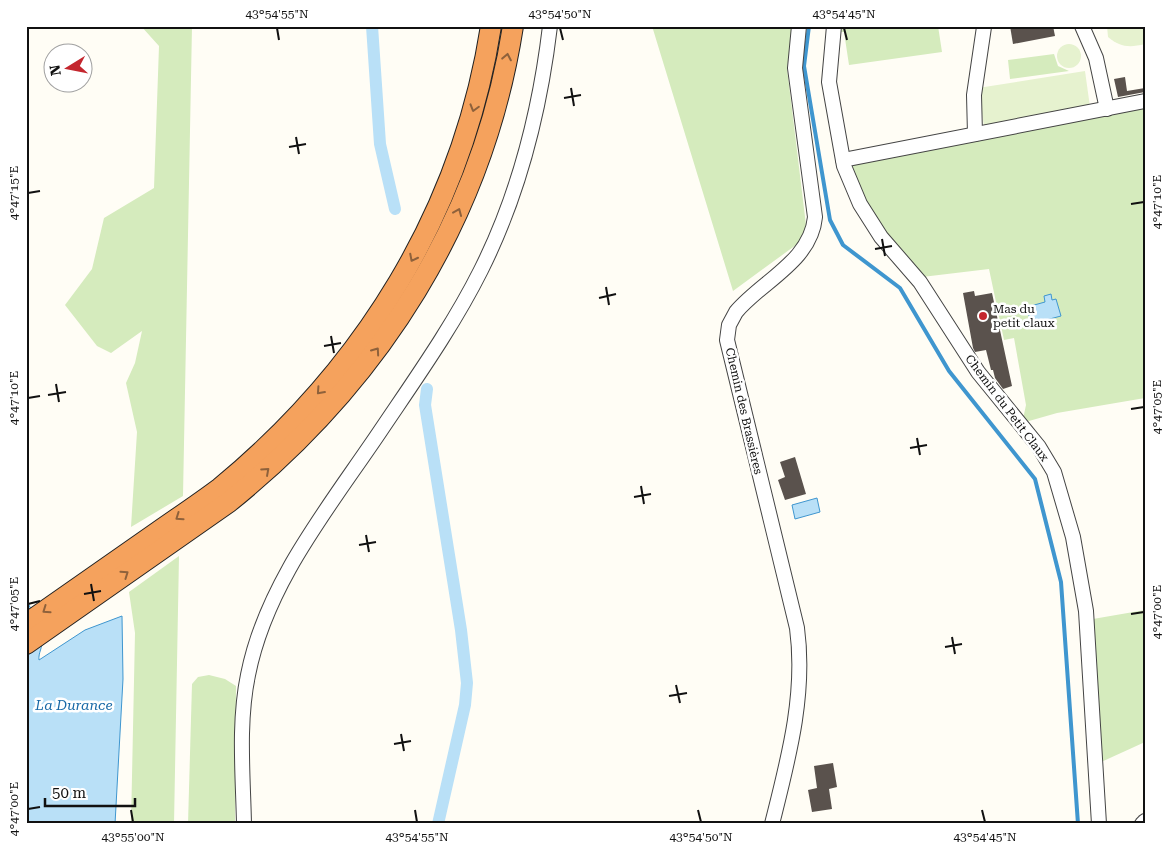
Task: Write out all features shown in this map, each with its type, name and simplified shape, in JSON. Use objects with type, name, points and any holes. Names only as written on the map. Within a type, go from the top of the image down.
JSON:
[{"type":"highway","points":[[26,644],[224,495],[329,381],[380,314],[404,275],[446,190],[461,149],[485,66],[491,26]]},
{"type":"highway","points":[[26,624],[224,495],[290,449],[342,395],[369,361],[424,281],[453,222],[484,148],[502,82],[512,26]]},
{"type":"street","points":[[244,824],[242,725],[248,674],[277,589],[305,542],[438,345],[482,270],[515,191],[538,109],[550,26]]},
{"type":"street","name":"Chemin des Brassières","points":[[772,824],[798,699],[800,653],[797,628],[727,340],[729,325],[736,312],[801,252],[811,237],[814,225],[815,217],[795,68],[799,26]]},
{"type":"street","name":"Chemin du Petit Claux","points":[[834,26],[829,82],[842,160],[860,204],[881,236],[920,282],[978,372],[1039,447],[1054,472],[1073,537],[1086,611],[1092,740],[1099,824]]},
{"type":"street","points":[[1082,26],[1096,58],[1107,109]]},
{"type":"street","points":[[975,134],[974,95],[984,27]]},
{"type":"street","points":[[842,160],[1145,101]]},
{"type":"street","points":[[1142,824],[1145,821]]},
{"type":"green space","points":[[141,26],[192,26],[183,496],[131,527],[137,432],[126,383],[135,363],[142,331],[111,353],[97,346],[65,305],[92,269],[104,218],[154,188],[159,46]]},
{"type":"green space","points":[[652,26],[794,26],[787,68],[806,225],[800,242],[733,291]]},
{"type":"green space","points":[[843,26],[938,26],[942,52],[849,65],[844,32],[841,32]]},
{"type":"green space","points":[[1107,26],[1145,26],[1145,44],[1134,46],[1121,45],[1108,37]]},
{"type":"green space","points":[[1069,44],[1074,45],[1080,51],[1080,61],[1074,67],[1069,68],[1064,67],[1058,61],[1057,56],[1058,51],[1064,45]]},
{"type":"green space","points":[[1054,54],[1058,66],[1069,71],[1010,79],[1008,60]]},
{"type":"green space","points":[[1085,71],[1090,107],[984,126],[978,88]]},
{"type":"green space","points":[[1145,106],[1145,398],[1057,413],[1029,421],[1023,419],[1026,405],[1014,338],[1004,340],[989,269],[922,277],[883,235],[846,165]]},
{"type":"green space","points":[[179,556],[174,824],[131,824],[135,633],[129,592]]},
{"type":"green space","points":[[1145,610],[1145,742],[1099,763],[1093,619]]},
{"type":"green space","points":[[209,675],[225,679],[236,686],[235,824],[188,824],[192,684],[198,677]]},
{"type":"water","points":[[1051,294],[1052,300],[1056,299],[1061,316],[1031,324],[1027,307],[1045,302],[1044,296]]},
{"type":"water","points":[[817,498],[820,512],[795,519],[792,505]]},
{"type":"water","name":"La Durance","points":[[26,599],[41,634],[42,643],[39,660],[85,630],[122,616],[123,679],[115,824],[26,824]]},
{"type":"building","points":[[1010,26],[1053,26],[1055,36],[1013,44]]},
{"type":"building","points":[[1125,77],[1127,91],[1145,88],[1145,92],[1118,97],[1114,79]]},
{"type":"building","points":[[974,291],[975,296],[992,293],[1012,386],[1003,389],[995,378],[993,370],[991,370],[986,350],[975,352],[973,348],[963,293]]},
{"type":"building","points":[[795,457],[806,494],[785,500],[778,480],[785,477],[780,462]]},
{"type":"building","points":[[833,763],[837,787],[829,789],[832,809],[812,812],[808,790],[817,788],[814,766]]},
{"type":"waterway","points":[[372,26],[380,144],[395,209]]},
{"type":"waterway","points":[[809,26],[804,66],[830,220],[843,245],[900,288],[949,371],[1035,479],[1061,582],[1078,824]]},
{"type":"waterway","points":[[427,389],[425,405],[461,630],[467,683],[465,705],[438,824]]},
{"type":"place","name":"Mas du petit claux","points":[[983,316]]}]
